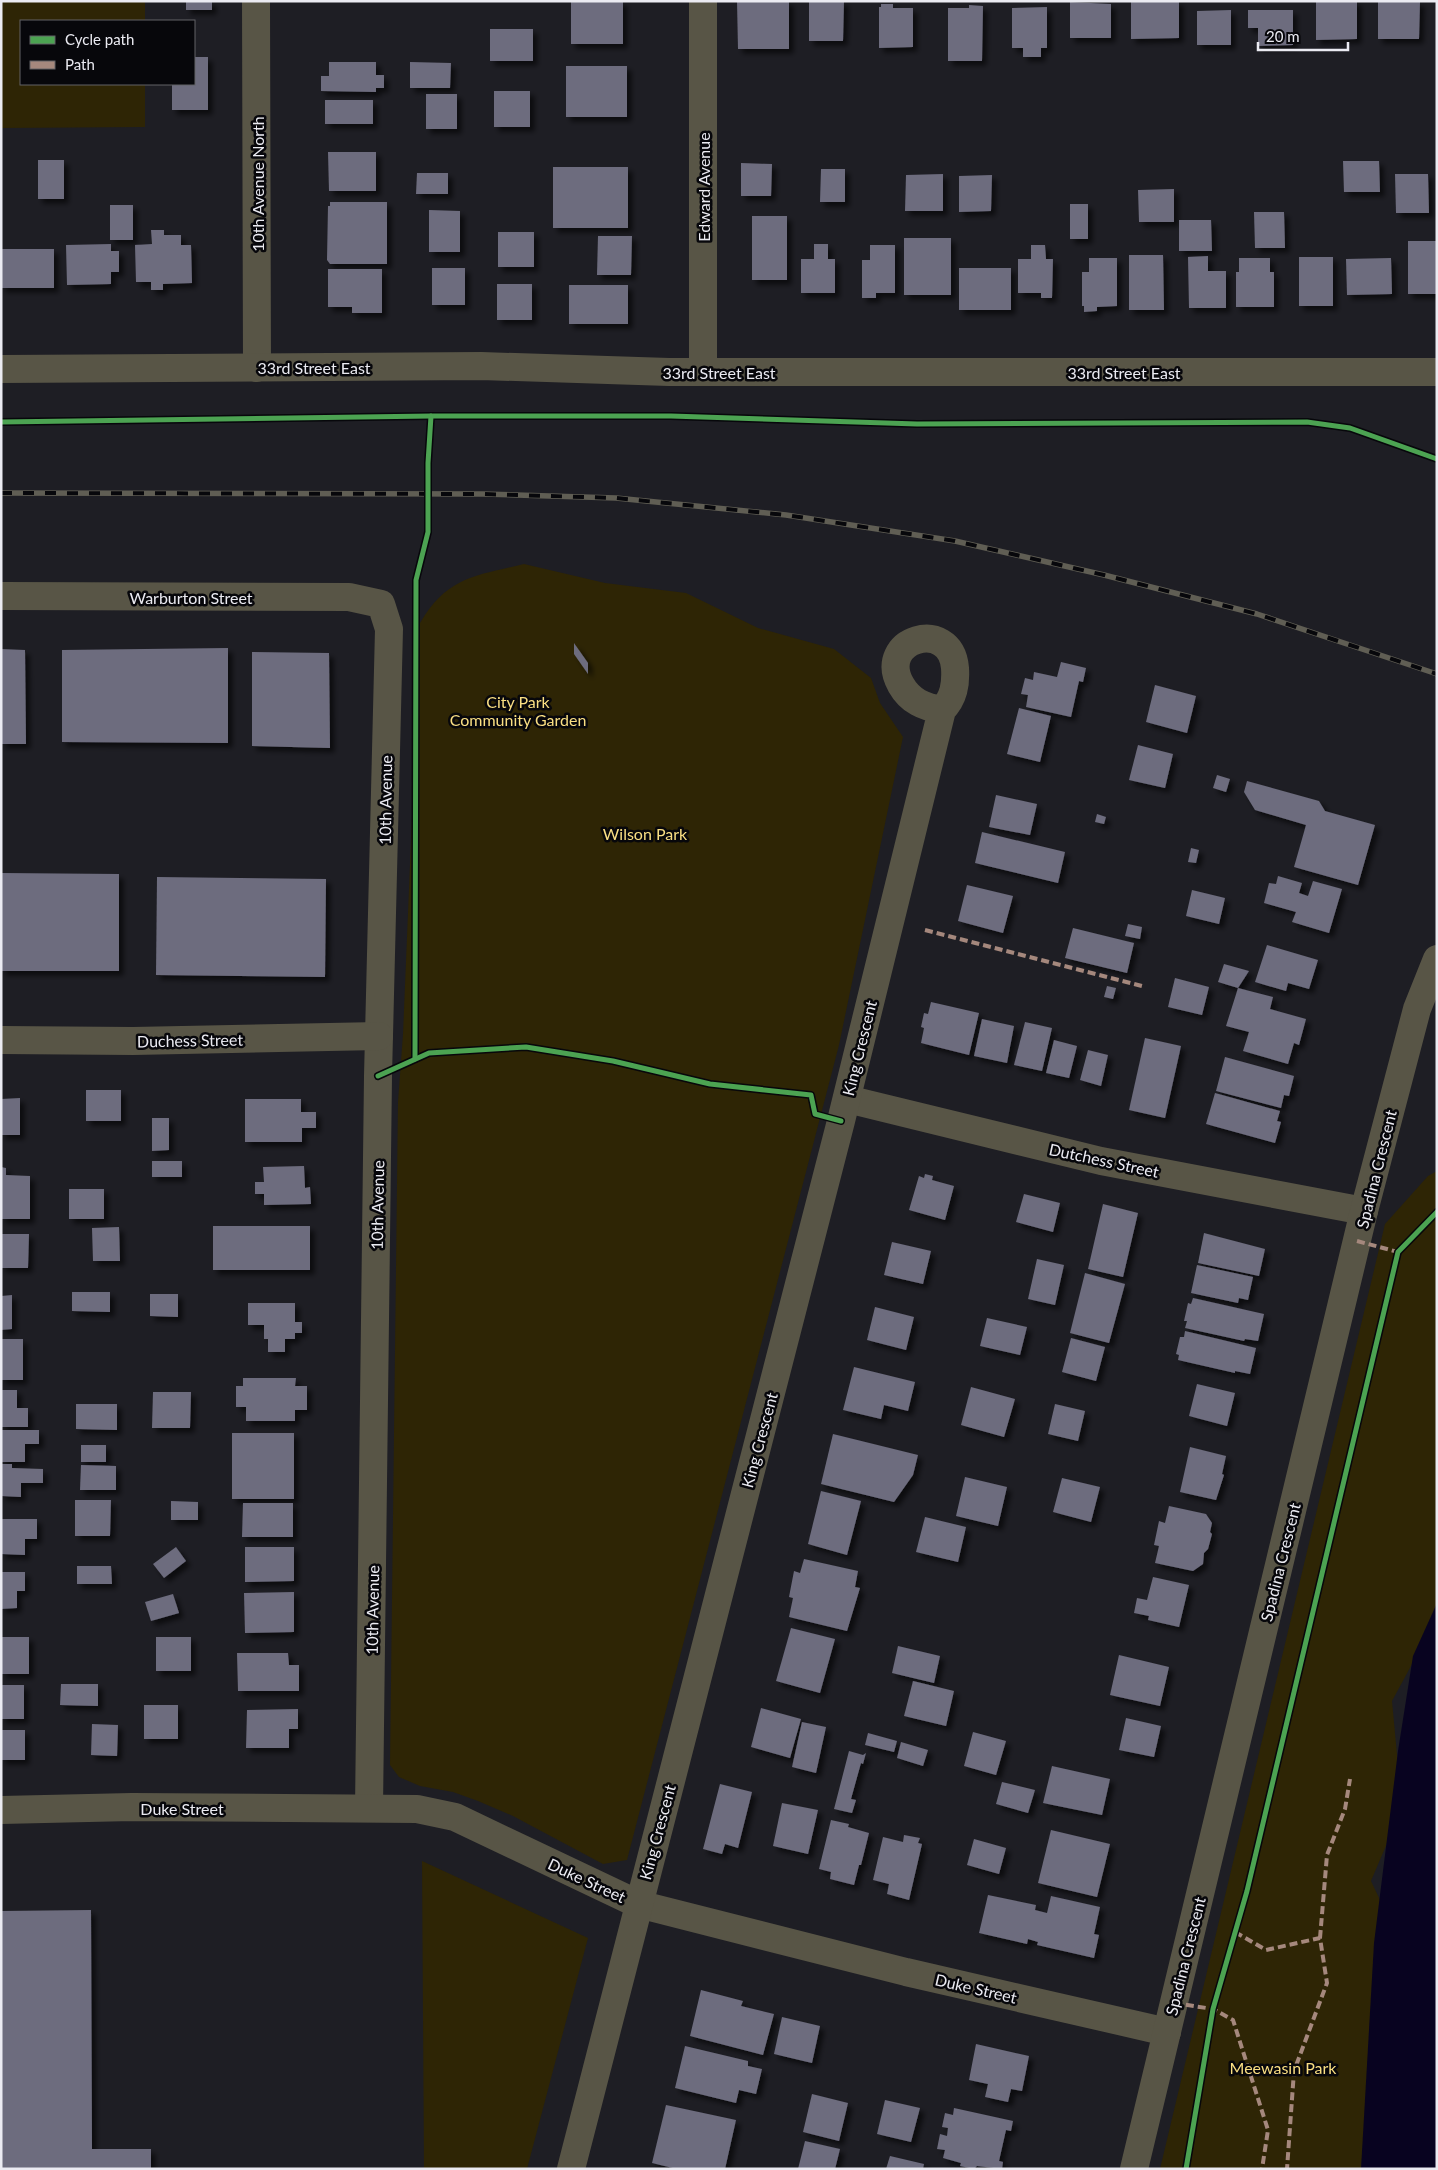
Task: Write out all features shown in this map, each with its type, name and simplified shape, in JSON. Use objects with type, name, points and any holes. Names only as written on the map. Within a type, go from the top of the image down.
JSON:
[{"type":"street","name":"10th Avenue North","points":[[256,1],[257,368]]},
{"type":"street","name":"Edward Avenue","points":[[703,1],[703,372]]},
{"type":"street","name":"33rd Street East","points":[[1,369],[481,366],[703,372],[1437,372]]},
{"type":"street","name":"Warburton Street","points":[[1,596],[349,597],[381,604]]},
{"type":"street","name":"10th Avenue","points":[[369,1808],[379,1036],[389,629],[381,604]]},
{"type":"street","name":"King Crescent","points":[[571,2169],[847,1099],[942,710]]},
{"type":"street","name":"Spadina Crescent","points":[[1134,2169],[1364,1211],[1417,1009],[1437,959]]},
{"type":"street","name":"Duchess Street","points":[[1,1040],[133,1041],[379,1036]]},
{"type":"street","name":"Dutchess Street","points":[[847,1099],[1101,1161],[1364,1211]]},
{"type":"street","name":"Duke Street","points":[[1,1810],[369,1808],[417,1810],[455,1817],[638,1904],[906,1972],[1167,2032]]},
{"type":"green space","points":[[1,1],[145,1],[145,20],[20,20],[20,85],[145,85],[145,127],[1,128]]},
{"type":"green space","name":"Wilson Park","points":[[524,564],[605,583],[686,593],[758,628],[834,649],[871,678],[880,703],[903,737],[839,1045],[627,1860],[603,1864],[513,1816],[478,1801],[453,1792],[420,1786],[399,1777],[390,1765],[398,1102],[403,1034],[420,623],[441,596],[464,580]]},
{"type":"green space","name":"Meewasin Park","points":[[1437,1171],[1437,1618],[1392,1701],[1402,1808],[1371,1881],[1397,1936],[1369,2169],[1160,2169],[1385,1224],[1428,1176]]},
{"type":"green space","points":[[422,1861],[588,1938],[527,2169],[424,2169]]},
{"type":"shaded area","points":[[1437,1603],[1437,2169],[1361,2169],[1374,1943],[1398,1751],[1413,1656]]},
{"type":"building","points":[[186,1],[212,1],[212,10],[186,10]]},
{"type":"building","points":[[571,1],[623,1],[623,44],[571,44]]},
{"type":"building","points":[[737,1],[789,1],[789,49],[738,49]]},
{"type":"building","points":[[809,1],[844,1],[843,41],[809,41]]},
{"type":"building","points":[[1179,1],[1179,38],[1131,39],[1131,2]]},
{"type":"building","points":[[1316,1],[1357,1],[1357,39],[1316,40]]},
{"type":"building","points":[[1070,2],[1111,4],[1111,38],[1070,38]]},
{"type":"building","points":[[1378,2],[1420,2],[1419,39],[1378,39]]},
{"type":"building","points":[[881,4],[893,4],[893,8],[913,8],[913,47],[879,48],[879,7],[881,7]]},
{"type":"building","points":[[969,5],[983,6],[982,61],[948,61],[948,8],[969,8]]},
{"type":"building","points":[[1047,7],[1047,48],[1041,48],[1041,57],[1023,57],[1023,48],[1012,48],[1012,8]]},
{"type":"building","points":[[1231,10],[1231,45],[1197,45],[1197,11]]},
{"type":"building","points":[[1248,10],[1293,10],[1293,45],[1258,46],[1258,28],[1248,28]]},
{"type":"building","points":[[490,29],[533,29],[533,61],[490,61]]},
{"type":"building","points":[[195,57],[208,57],[208,110],[172,110],[172,85],[195,85]]},
{"type":"building","points":[[329,62],[376,62],[376,75],[384,75],[384,88],[376,88],[376,92],[321,91],[321,76],[329,76]]},
{"type":"building","points":[[410,62],[451,63],[450,88],[410,88]]},
{"type":"building","points":[[566,66],[627,66],[627,117],[566,117]]},
{"type":"building","points":[[494,91],[530,91],[530,127],[494,127]]},
{"type":"building","points":[[426,94],[457,94],[457,129],[426,129]]},
{"type":"building","points":[[325,100],[373,100],[373,124],[325,124]]},
{"type":"building","points":[[328,152],[376,152],[376,191],[329,191]]},
{"type":"building","points":[[38,160],[64,160],[64,199],[38,199]]},
{"type":"building","points":[[1343,161],[1379,161],[1380,192],[1344,192]]},
{"type":"building","points":[[741,163],[772,164],[771,196],[741,196]]},
{"type":"building","points":[[553,167],[628,167],[628,228],[553,228]]},
{"type":"building","points":[[821,169],[845,169],[845,202],[820,202]]},
{"type":"building","points":[[417,173],[448,173],[448,194],[416,194]]},
{"type":"building","points":[[943,174],[943,211],[905,211],[906,175]]},
{"type":"building","points":[[1395,174],[1428,174],[1429,213],[1396,213]]},
{"type":"building","points":[[992,175],[991,211],[959,212],[959,176]]},
{"type":"building","points":[[1174,189],[1174,222],[1139,222],[1138,190]]},
{"type":"building","points":[[330,202],[387,202],[387,264],[330,264],[327,260],[328,206],[330,206]]},
{"type":"building","points":[[1070,204],[1088,204],[1088,239],[1070,239]]},
{"type":"building","points":[[110,205],[133,205],[133,240],[110,240]]},
{"type":"building","points":[[429,210],[460,211],[460,252],[429,252]]},
{"type":"building","points":[[1254,212],[1284,212],[1285,248],[1255,248]]},
{"type":"building","points":[[752,216],[787,216],[787,280],[752,280]]},
{"type":"building","points":[[1179,220],[1211,220],[1212,251],[1179,251]]},
{"type":"building","points":[[151,230],[164,230],[164,235],[181,235],[181,245],[191,245],[192,283],[163,284],[163,290],[151,290],[151,282],[136,282],[135,245],[152,244]]},
{"type":"building","points":[[498,232],[534,232],[534,267],[498,267]]},
{"type":"building","points":[[598,236],[632,236],[631,275],[597,275]]},
{"type":"building","points":[[904,238],[951,238],[951,295],[904,295]]},
{"type":"building","points":[[1408,241],[1437,241],[1437,294],[1408,294]]},
{"type":"building","points":[[111,244],[111,251],[119,251],[119,272],[111,272],[111,284],[67,285],[66,245]]},
{"type":"building","points":[[814,244],[828,244],[828,259],[835,259],[835,293],[801,293],[801,259],[814,259]]},
{"type":"building","points":[[870,245],[895,245],[895,293],[876,293],[876,298],[862,298],[862,260],[870,260]]},
{"type":"building","points":[[1031,245],[1045,245],[1046,259],[1053,259],[1052,298],[1041,298],[1041,293],[1018,293],[1018,259],[1031,259]]},
{"type":"building","points":[[1,249],[54,249],[54,288],[1,288]]},
{"type":"building","points":[[1129,255],[1163,255],[1164,310],[1129,310]]},
{"type":"building","points":[[1208,256],[1208,271],[1226,271],[1226,308],[1189,308],[1188,257]]},
{"type":"building","points":[[1299,257],[1333,257],[1333,306],[1299,306]]},
{"type":"building","points":[[1089,258],[1117,258],[1117,306],[1097,307],[1097,311],[1084,312],[1084,306],[1082,306],[1082,272],[1089,272]]},
{"type":"building","points":[[1239,258],[1270,258],[1270,272],[1274,272],[1274,307],[1236,307],[1236,272],[1239,272]]},
{"type":"building","points":[[1391,258],[1392,294],[1347,295],[1346,259]]},
{"type":"building","points":[[432,268],[465,268],[465,305],[432,305]]},
{"type":"building","points":[[959,268],[1011,268],[1011,310],[959,310]]},
{"type":"building","points":[[328,269],[382,269],[382,313],[352,313],[352,307],[328,307]]},
{"type":"building","points":[[497,284],[532,284],[532,320],[497,320]]},
{"type":"building","points":[[569,285],[628,285],[628,324],[569,324]]},
{"type":"building","points":[[574,643],[588,663],[588,674],[574,654]]},
{"type":"building","points":[[228,648],[228,743],[62,742],[62,650]]},
{"type":"building","points":[[1,649],[25,650],[26,744],[1,744]]},
{"type":"building","points":[[252,652],[329,653],[330,748],[252,746]]},
{"type":"building","points":[[1061,662],[1086,668],[1083,682],[1079,681],[1071,717],[1026,707],[1028,695],[1021,694],[1025,678],[1033,680],[1034,672],[1057,677]]},
{"type":"building","points":[[1155,685],[1196,696],[1187,733],[1146,722]]},
{"type":"building","points":[[1019,708],[1051,716],[1040,762],[1007,754]]},
{"type":"building","points":[[1138,745],[1173,754],[1165,788],[1129,780]]},
{"type":"building","points":[[1217,775],[1230,779],[1226,792],[1213,788]]},
{"type":"building","points":[[1247,781],[1319,801],[1325,811],[1375,825],[1358,885],[1294,867],[1306,825],[1255,810],[1244,792]]},
{"type":"building","points":[[996,795],[1037,804],[1030,835],[989,827]]},
{"type":"building","points":[[1097,814],[1106,817],[1104,824],[1095,822]]},
{"type":"building","points":[[982,832],[1065,852],[1058,883],[975,863]]},
{"type":"building","points":[[1191,848],[1199,850],[1196,863],[1188,862]]},
{"type":"building","points":[[1,873],[119,874],[119,971],[1,971]]},
{"type":"building","points":[[1278,876],[1302,883],[1299,893],[1308,896],[1313,881],[1342,889],[1329,933],[1292,922],[1296,912],[1264,903],[1269,883],[1276,884]]},
{"type":"building","points":[[157,877],[326,879],[325,977],[156,975]]},
{"type":"building","points":[[967,885],[1013,896],[1003,933],[958,921]]},
{"type":"building","points":[[1192,890],[1225,898],[1219,924],[1186,916]]},
{"type":"building","points":[[1128,924],[1142,927],[1140,939],[1125,936]]},
{"type":"building","points":[[1073,928],[1134,943],[1127,973],[1065,958]]},
{"type":"building","points":[[1267,945],[1318,960],[1309,989],[1288,983],[1286,991],[1255,982]]},
{"type":"building","points":[[1224,964],[1249,971],[1238,988],[1218,982]]},
{"type":"building","points":[[1175,978],[1209,987],[1202,1015],[1168,1007]]},
{"type":"building","points":[[1107,986],[1116,988],[1113,999],[1104,997]]},
{"type":"building","points":[[1238,988],[1273,997],[1270,1009],[1306,1019],[1299,1045],[1294,1043],[1288,1064],[1243,1051],[1249,1032],[1226,1026]]},
{"type":"building","points":[[931,1002],[979,1013],[969,1055],[921,1043],[924,1028],[921,1027],[924,1013],[928,1014]]},
{"type":"building","points":[[982,1019],[1014,1026],[1007,1063],[974,1056]]},
{"type":"building","points":[[1025,1022],[1052,1028],[1042,1071],[1014,1065]]},
{"type":"building","points":[[1145,1038],[1181,1046],[1165,1118],[1129,1110]]},
{"type":"building","points":[[1054,1040],[1077,1046],[1069,1078],[1046,1073]]},
{"type":"building","points":[[1088,1050],[1108,1055],[1101,1086],[1080,1080]]},
{"type":"building","points":[[1225,1057],[1294,1076],[1289,1096],[1284,1095],[1281,1108],[1216,1091]]},
{"type":"building","points":[[86,1090],[121,1090],[121,1121],[86,1121]]},
{"type":"building","points":[[1215,1093],[1280,1111],[1277,1121],[1281,1122],[1275,1143],[1206,1124]]},
{"type":"building","points":[[20,1098],[20,1135],[1,1135],[1,1099]]},
{"type":"building","points":[[245,1099],[301,1099],[301,1112],[316,1112],[316,1128],[302,1128],[302,1142],[245,1142]]},
{"type":"building","points":[[152,1118],[169,1118],[169,1150],[152,1151]]},
{"type":"building","points":[[152,1161],[182,1161],[182,1177],[152,1177]]},
{"type":"building","points":[[304,1166],[305,1188],[310,1187],[311,1204],[264,1205],[264,1194],[255,1194],[255,1182],[264,1182],[263,1167]]},
{"type":"building","points":[[1,1167],[6,1168],[6,1175],[30,1176],[30,1219],[1,1219]]},
{"type":"building","points":[[925,1174],[933,1176],[932,1180],[954,1186],[945,1220],[909,1210],[919,1176],[924,1178]]},
{"type":"building","points":[[69,1189],[104,1189],[104,1219],[69,1219]]},
{"type":"building","points":[[1024,1194],[1060,1203],[1053,1232],[1016,1222]]},
{"type":"building","points":[[1103,1204],[1138,1213],[1123,1277],[1088,1269]]},
{"type":"building","points":[[213,1226],[310,1226],[310,1270],[213,1270]]},
{"type":"building","points":[[119,1227],[120,1261],[93,1261],[92,1228]]},
{"type":"building","points":[[1204,1233],[1265,1249],[1259,1276],[1198,1263]]},
{"type":"building","points":[[1,1234],[29,1234],[28,1268],[1,1268]]},
{"type":"building","points":[[892,1242],[931,1251],[923,1284],[884,1275]]},
{"type":"building","points":[[1037,1259],[1064,1265],[1055,1305],[1028,1299]]},
{"type":"building","points":[[1197,1265],[1253,1277],[1248,1300],[1239,1298],[1238,1303],[1191,1293]]},
{"type":"building","points":[[1085,1273],[1125,1284],[1109,1343],[1070,1333]]},
{"type":"building","points":[[72,1292],[110,1292],[110,1312],[72,1311]]},
{"type":"building","points":[[150,1294],[178,1294],[178,1317],[150,1316]]},
{"type":"building","points":[[12,1295],[12,1329],[1,1330],[1,1296]]},
{"type":"building","points":[[1193,1298],[1264,1314],[1258,1341],[1245,1339],[1244,1341],[1185,1328],[1187,1321],[1184,1321],[1188,1303],[1191,1304]]},
{"type":"building","points":[[248,1303],[295,1303],[295,1322],[302,1322],[302,1333],[295,1333],[295,1339],[285,1339],[285,1352],[268,1352],[268,1339],[264,1339],[264,1325],[248,1325]]},
{"type":"building","points":[[875,1307],[914,1317],[906,1350],[867,1340]]},
{"type":"building","points":[[987,1318],[1027,1327],[1020,1355],[980,1346]]},
{"type":"building","points":[[1185,1331],[1256,1348],[1250,1374],[1235,1371],[1235,1373],[1178,1360],[1179,1355],[1176,1354],[1180,1337],[1184,1337]]},
{"type":"building","points":[[1071,1338],[1105,1347],[1096,1381],[1062,1372]]},
{"type":"building","points":[[1,1339],[23,1339],[23,1380],[1,1380]]},
{"type":"building","points":[[854,1367],[915,1382],[908,1411],[884,1405],[881,1419],[843,1410]]},
{"type":"building","points":[[243,1378],[296,1378],[295,1386],[307,1386],[307,1410],[295,1410],[295,1421],[246,1421],[246,1407],[236,1407],[236,1386],[243,1386]]},
{"type":"building","points":[[1197,1384],[1235,1393],[1227,1426],[1189,1416]]},
{"type":"building","points":[[971,1387],[1015,1399],[1004,1437],[961,1425]]},
{"type":"building","points":[[1,1390],[17,1390],[17,1408],[28,1408],[28,1427],[1,1427]]},
{"type":"building","points":[[153,1392],[191,1392],[190,1428],[152,1428]]},
{"type":"building","points":[[76,1404],[117,1404],[117,1430],[76,1429]]},
{"type":"building","points":[[1055,1404],[1085,1411],[1078,1441],[1048,1434]]},
{"type":"building","points":[[1,1430],[39,1430],[39,1444],[25,1444],[25,1462],[1,1462]]},
{"type":"building","points":[[232,1433],[294,1433],[294,1499],[232,1499]]},
{"type":"building","points":[[833,1434],[918,1455],[913,1475],[894,1502],[821,1484]]},
{"type":"building","points":[[81,1445],[106,1445],[106,1462],[81,1462]]},
{"type":"building","points":[[1190,1447],[1226,1456],[1222,1474],[1224,1475],[1216,1500],[1180,1492]]},
{"type":"building","points":[[1,1464],[12,1464],[12,1468],[43,1469],[43,1483],[21,1483],[21,1497],[1,1496]]},
{"type":"building","points":[[81,1465],[116,1466],[116,1490],[80,1490]]},
{"type":"building","points":[[965,1477],[1007,1487],[998,1526],[956,1516]]},
{"type":"building","points":[[1062,1478],[1100,1487],[1091,1522],[1053,1512]]},
{"type":"building","points":[[821,1491],[861,1501],[847,1555],[808,1544]]},
{"type":"building","points":[[75,1500],[111,1500],[110,1536],[75,1536]]},
{"type":"building","points":[[171,1501],[198,1502],[198,1520],[171,1520]]},
{"type":"building","points":[[243,1503],[293,1503],[293,1537],[242,1537]]},
{"type":"building","points":[[1169,1506],[1206,1514],[1212,1523],[1210,1532],[1212,1534],[1208,1549],[1204,1553],[1203,1564],[1193,1571],[1155,1563],[1159,1546],[1154,1545],[1159,1521],[1165,1523]]},
{"type":"building","points":[[925,1517],[966,1527],[958,1562],[916,1552]]},
{"type":"building","points":[[1,1519],[37,1519],[37,1539],[25,1539],[25,1555],[1,1554]]},
{"type":"building","points":[[176,1547],[186,1561],[164,1578],[153,1564]]},
{"type":"building","points":[[245,1547],[294,1547],[294,1581],[245,1582]]},
{"type":"building","points":[[804,1559],[858,1571],[855,1587],[860,1588],[847,1631],[789,1617],[793,1598],[789,1597],[794,1571],[800,1573]]},
{"type":"building","points":[[77,1566],[111,1566],[112,1584],[77,1584]]},
{"type":"building","points":[[1,1572],[25,1572],[25,1591],[17,1591],[17,1608],[1,1609]]},
{"type":"building","points":[[1153,1577],[1189,1585],[1179,1627],[1148,1620],[1149,1616],[1134,1613],[1137,1598],[1147,1600]]},
{"type":"building","points":[[294,1592],[294,1632],[245,1633],[244,1593]]},
{"type":"building","points":[[173,1594],[179,1613],[151,1621],[145,1602]]},
{"type":"building","points":[[791,1628],[835,1639],[820,1693],[776,1681]]},
{"type":"building","points":[[1,1637],[29,1637],[29,1674],[1,1674]]},
{"type":"building","points":[[156,1637],[191,1637],[191,1671],[156,1671]]},
{"type":"building","points":[[898,1646],[940,1656],[934,1683],[892,1673]]},
{"type":"building","points":[[237,1653],[288,1653],[289,1665],[299,1665],[299,1691],[238,1691]]},
{"type":"building","points":[[1119,1655],[1169,1667],[1160,1706],[1110,1695]]},
{"type":"building","points":[[913,1681],[954,1691],[946,1726],[904,1716]]},
{"type":"building","points":[[61,1684],[98,1684],[98,1706],[60,1705]]},
{"type":"building","points":[[1,1685],[24,1685],[24,1719],[1,1719]]},
{"type":"building","points":[[144,1705],[178,1705],[178,1739],[144,1739]]},
{"type":"building","points":[[761,1708],[801,1719],[790,1758],[751,1747]]},
{"type":"building","points":[[298,1709],[298,1729],[289,1729],[289,1748],[246,1748],[247,1710]]},
{"type":"building","points":[[1126,1718],[1161,1726],[1154,1757],[1119,1750]]},
{"type":"building","points":[[802,1722],[826,1727],[816,1773],[792,1767]]},
{"type":"building","points":[[92,1724],[118,1725],[117,1756],[91,1755]]},
{"type":"building","points":[[1,1730],[25,1730],[25,1760],[1,1760]]},
{"type":"building","points":[[973,1732],[1006,1741],[996,1775],[964,1766]]},
{"type":"building","points":[[868,1733],[897,1741],[894,1752],[865,1745]]},
{"type":"building","points":[[901,1742],[928,1750],[923,1766],[897,1758]]},
{"type":"building","points":[[849,1751],[863,1755],[866,1753],[863,1764],[861,1763],[851,1799],[856,1800],[852,1813],[834,1809]]},
{"type":"building","points":[[1052,1766],[1110,1779],[1102,1815],[1043,1803]]},
{"type":"building","points":[[1002,1782],[1035,1790],[1028,1813],[996,1804]]},
{"type":"building","points":[[720,1784],[752,1792],[738,1848],[725,1844],[722,1854],[703,1849]]},
{"type":"building","points":[[782,1803],[818,1810],[808,1854],[773,1846]]},
{"type":"building","points":[[831,1820],[849,1824],[848,1827],[869,1833],[854,1885],[830,1879],[831,1872],[819,1869]]},
{"type":"building","points":[[1051,1830],[1110,1844],[1097,1897],[1038,1883]]},
{"type":"building","points":[[904,1835],[920,1838],[918,1843],[922,1844],[909,1900],[887,1894],[889,1884],[873,1880],[883,1837],[903,1842]]},
{"type":"building","points":[[974,1839],[1006,1848],[999,1874],[967,1865]]},
{"type":"building","points":[[988,1895],[1036,1905],[1035,1910],[1047,1913],[1051,1896],[1100,1907],[1094,1934],[1099,1935],[1094,1958],[1037,1945],[1038,1942],[1028,1939],[1027,1944],[979,1933]]},
{"type":"building","points":[[91,1910],[92,2149],[151,2149],[151,2169],[1,2169],[1,1911]]},
{"type":"building","points":[[701,1990],[743,2001],[741,2006],[774,2014],[763,2055],[690,2036]]},
{"type":"building","points":[[782,2017],[820,2026],[812,2063],[774,2054]]},
{"type":"building","points":[[976,2044],[1029,2056],[1022,2091],[1011,2089],[1008,2102],[985,2097],[988,2084],[969,2080]]},
{"type":"building","points":[[685,2046],[748,2061],[748,2066],[762,2069],[756,2094],[739,2090],[736,2103],[675,2088]]},
{"type":"building","points":[[812,2094],[848,2103],[839,2141],[803,2132]]},
{"type":"building","points":[[885,2100],[920,2108],[911,2142],[877,2134]]},
{"type":"building","points":[[666,2105],[736,2120],[725,2169],[677,2169],[652,2163]]},
{"type":"building","points":[[954,2108],[1013,2121],[1011,2131],[1006,2130],[999,2161],[1003,2162],[1002,2169],[977,2166],[974,2169],[960,2166],[961,2163],[943,2158],[945,2150],[937,2149],[940,2134],[947,2136],[948,2128],[942,2127],[945,2113],[953,2115]]},
{"type":"building","points":[[805,2141],[840,2149],[835,2169],[798,2169]]},
{"type":"building","points":[[890,2156],[924,2164],[923,2169],[886,2169]]},
{"type":"railway","points":[[1,493],[483,494],[616,498],[786,515],[955,541],[1104,575],[1257,614],[1437,674]]},
{"type":"marked path","points":[[925,930],[1142,986]]},
{"type":"marked path","points":[[1357,1241],[1398,1252]]},
{"type":"marked path","points":[[1320,1938],[1327,1855],[1345,1809],[1350,1779]]},
{"type":"marked path","points":[[1235,1932],[1266,1950],[1320,1938],[1327,1983],[1294,2071],[1287,2169]]},
{"type":"marked path","points":[[1174,2003],[1213,2009],[1233,2020],[1268,2130],[1262,2169]]},
{"type":"cycle path","points":[[1,422],[431,416],[671,416],[917,424],[1307,422],[1350,428],[1437,459]]},
{"type":"cycle path","points":[[415,1059],[416,580],[428,532],[428,463],[431,416]]},
{"type":"cycle path","points":[[378,1076],[429,1053],[526,1047],[613,1061],[710,1084],[811,1095],[815,1114],[841,1121]]},
{"type":"cycle path","points":[[1186,2169],[1213,2009],[1247,1891],[1398,1252],[1437,1212]]},
{"type":"park label","name":"City Park Community Garden","points":[[518,710]]}]
